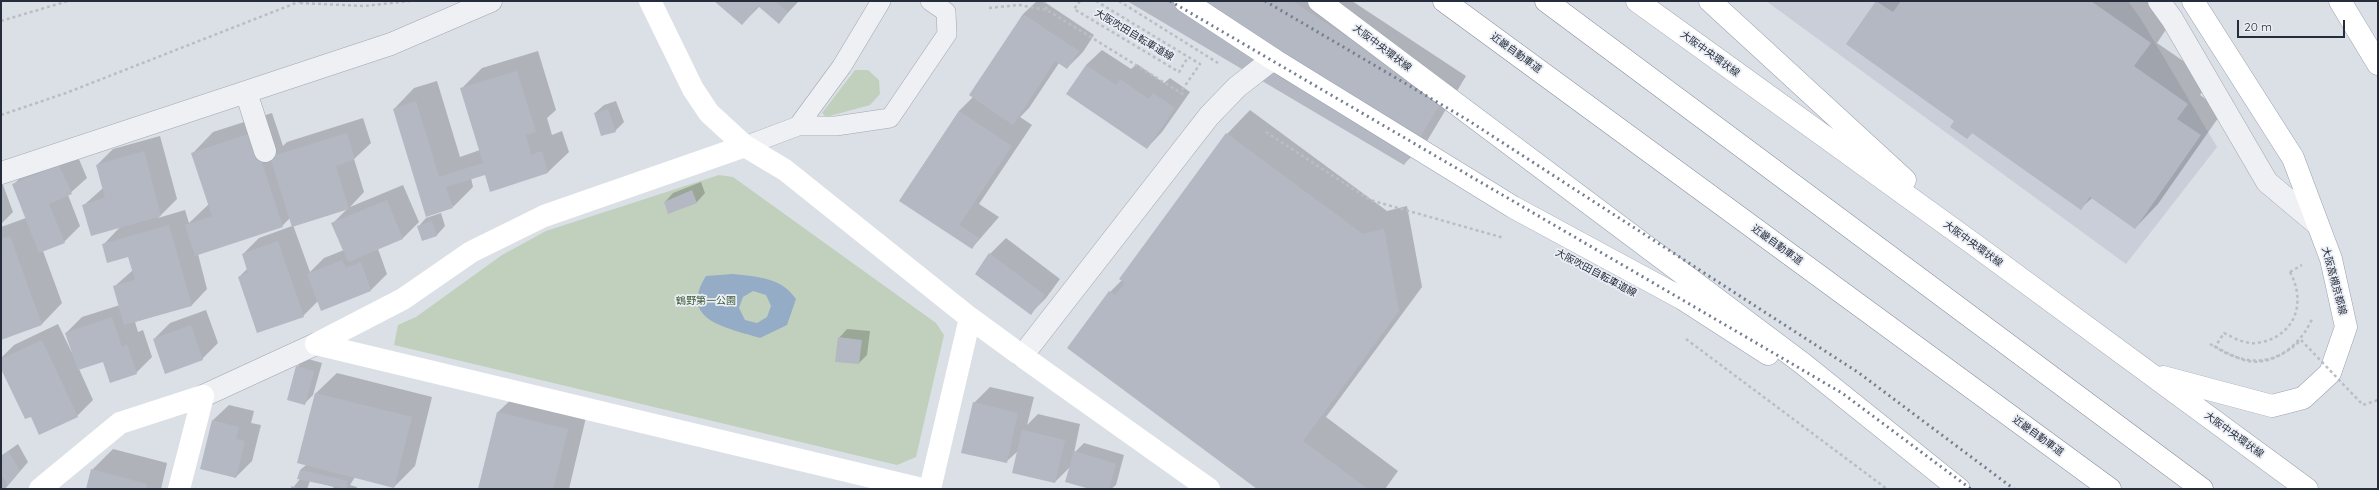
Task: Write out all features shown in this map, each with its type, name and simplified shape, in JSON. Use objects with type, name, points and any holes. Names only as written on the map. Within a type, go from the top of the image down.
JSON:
[{"type":"main road","points":[[650,1],[693,89],[709,113],[745,146],[785,170],[970,318],[1209,489]]},
{"type":"main road","points":[[1185,1],[1273,60],[1514,207],[1683,299],[1767,354],[1802,363]]},
{"type":"main road","name":"大阪中央環状線","points":[[1319,1],[1802,363],[1959,489]]},
{"type":"main road","name":"近畿自動車道","points":[[1444,1],[2110,489]]},
{"type":"main road","points":[[1546,1],[2198,486]]},
{"type":"main road","name":"大阪中央環状線","points":[[1636,1],[1975,245],[2307,489]]},
{"type":"main road","points":[[1710,1],[1975,245]]},
{"type":"main road","name":"大阪高槻京都線","points":[[2150,374],[2272,406],[2303,398],[2330,372],[2346,327],[2330,258],[2293,158],[2193,1]]},
{"type":"main road","points":[[2340,1],[2378,64]]},
{"type":"main road","points":[[316,344],[403,299],[471,252],[544,216],[745,146]]},
{"type":"main road","points":[[930,489],[970,318]]},
{"type":"main road","points":[[316,344],[922,489]]},
{"type":"main road","points":[[40,489],[120,423],[203,396]]},
{"type":"main road","points":[[179,489],[203,396]]},
{"type":"street","points":[[1,172],[391,44],[491,1]]},
{"type":"street","points":[[2159,1],[2172,19],[2267,182],[2317,224]]},
{"type":"street","points":[[1022,356],[1209,116],[1237,88],[1273,60]]},
{"type":"street","points":[[246,92],[265,150]]},
{"type":"street","points":[[203,396],[316,344]]},
{"type":"lane","points":[[798,126],[842,66],[881,1]]},
{"type":"lane","points":[[745,146],[798,126],[836,126],[890,118],[947,34],[946,12],[930,1]]},
{"type":"path","points":[[1,21],[68,1]]},
{"type":"path","points":[[1,115],[66,93],[301,1]]},
{"type":"path","points":[[297,2],[364,6],[414,1]]},
{"type":"path","points":[[1044,1],[1046,10]]},
{"type":"path","name":"大阪吹田自転車道線","points":[[1080,1],[1074,9],[1179,72],[1188,56]]},
{"type":"path","points":[[1096,1],[1200,64],[1180,93]]},
{"type":"path","name":"大阪吹田自転車道線","points":[[1119,1],[1222,65]]},
{"type":"path","points":[[989,8],[1019,5],[1046,10],[1187,97]]},
{"type":"path","points":[[1266,132],[1370,200],[1511,240]]},
{"type":"path","points":[[2308,268],[2305,263],[2290,272],[2297,288],[2298,303],[2294,319],[2284,332],[2269,340],[2250,344],[2224,333],[2215,347],[2235,357],[2251,361],[2280,356],[2301,340],[2363,405],[2378,400]]},
{"type":"path","points":[[2210,344],[2241,359],[2252,361],[2281,355],[2291,349],[2303,337],[2314,315]]},
{"type":"path","points":[[1683,338],[1888,489]]},
{"type":"shaded area","points":[[1766,1],[2128,1],[2141,19],[2217,147],[2126,264]]},
{"type":"green space","points":[[855,70],[868,70],[879,80],[880,94],[870,105],[826,117],[822,113]]},
{"type":"green space","name":"鶴野第一公園","points":[[719,175],[733,177],[936,323],[944,335],[916,457],[897,465],[394,345],[398,325],[416,317],[502,255],[546,231]]},
{"type":"water","points":[[733,274],[760,277],[783,286],[796,299],[787,325],[760,338],[722,326],[710,320],[702,313],[698,303],[699,291],[706,276]],"holes":[[[753,291],[766,295],[771,306],[767,317],[757,323],[745,320],[739,308],[743,297]]]},
{"type":"building","points":[[714,1],[775,1],[788,12],[779,24],[758,6],[742,25]]},
{"type":"building","points":[[1127,1],[1292,1],[1443,99],[1404,165]]},
{"type":"building","points":[[1876,1],[1893,12],[1901,1],[2091,1],[2151,43],[2134,66],[2188,104],[2177,119],[2201,135],[2135,229],[2090,197],[2081,210],[1972,133],[1967,139],[1950,127],[1954,121],[1846,44]]},
{"type":"building","points":[[1023,14],[1079,51],[1067,69],[1055,61],[1013,125],[969,95]]},
{"type":"building","points":[[1086,65],[1116,85],[1120,79],[1149,99],[1153,93],[1175,108],[1147,149],[1066,94]]},
{"type":"building","points":[[517,71],[536,132],[526,135],[531,155],[542,151],[548,173],[490,192],[485,175],[446,187],[453,208],[426,217],[393,109],[416,101],[439,177],[483,163],[460,88]]},
{"type":"building","points":[[608,109],[616,132],[601,136],[594,113]]},
{"type":"building","points":[[959,111],[1012,146],[959,225],[979,238],[972,249],[899,201]]},
{"type":"building","points":[[252,133],[283,227],[195,256],[185,225],[212,216],[191,153]]},
{"type":"building","points":[[347,133],[355,159],[336,166],[349,209],[292,227],[270,157]]},
{"type":"building","points":[[1226,133],[1363,234],[1384,229],[1399,311],[1303,441],[1368,489],[1257,489],[1067,348],[1109,291],[1115,295],[1125,283],[1119,279]]},
{"type":"building","points":[[144,151],[161,216],[91,236],[82,205],[105,198],[96,165]]},
{"type":"building","points":[[59,165],[72,194],[49,204],[65,243],[39,253],[12,184]]},
{"type":"building","points":[[692,190],[697,203],[668,214],[664,202]]},
{"type":"building","points":[[387,200],[403,239],[348,262],[331,223]]},
{"type":"building","points":[[432,221],[437,236],[422,241],[417,226]]},
{"type":"building","points":[[169,225],[192,306],[124,325],[113,286],[135,280],[128,257],[107,263],[102,244]]},
{"type":"building","points":[[10,236],[42,325],[1,340],[1,239]]},
{"type":"building","points":[[278,241],[304,317],[257,333],[238,277],[248,273],[242,254]]},
{"type":"building","points":[[989,253],[1045,295],[1031,315],[975,274]]},
{"type":"building","points":[[342,260],[346,268],[361,262],[371,291],[321,311],[307,274]]},
{"type":"building","points":[[112,317],[122,347],[127,345],[137,374],[110,383],[103,362],[78,370],[65,333]]},
{"type":"building","points":[[191,325],[203,360],[165,374],[153,339]]},
{"type":"building","points":[[838,337],[862,340],[859,364],[835,362]]},
{"type":"building","points":[[42,340],[78,417],[39,435],[31,417],[25,419],[1,369],[1,359]]},
{"type":"building","points":[[296,366],[314,371],[305,405],[287,400]]},
{"type":"building","points":[[315,393],[412,417],[394,488],[297,463]]},
{"type":"building","points":[[973,402],[1018,413],[1007,463],[961,453]]},
{"type":"building","points":[[497,412],[568,429],[553,489],[478,489]]},
{"type":"building","points":[[212,420],[239,427],[236,439],[245,441],[236,478],[200,469]]},
{"type":"building","points":[[1022,430],[1065,440],[1055,483],[1012,473]]},
{"type":"building","points":[[1074,451],[1116,464],[1109,489],[1090,489],[1065,482]]},
{"type":"building","points":[[9,452],[20,471],[8,485],[1,474],[1,457]]},
{"type":"building","points":[[91,469],[147,484],[146,489],[86,489]]},
{"type":"building","points":[[300,470],[348,481],[346,489],[297,479]]},
{"type":"building","points":[[291,486],[300,489],[291,489]]},
{"type":"railway","points":[[1170,1],[1842,393],[1971,489]]},
{"type":"railway","points":[[1265,1],[1466,119],[1859,373],[2014,489]]}]
